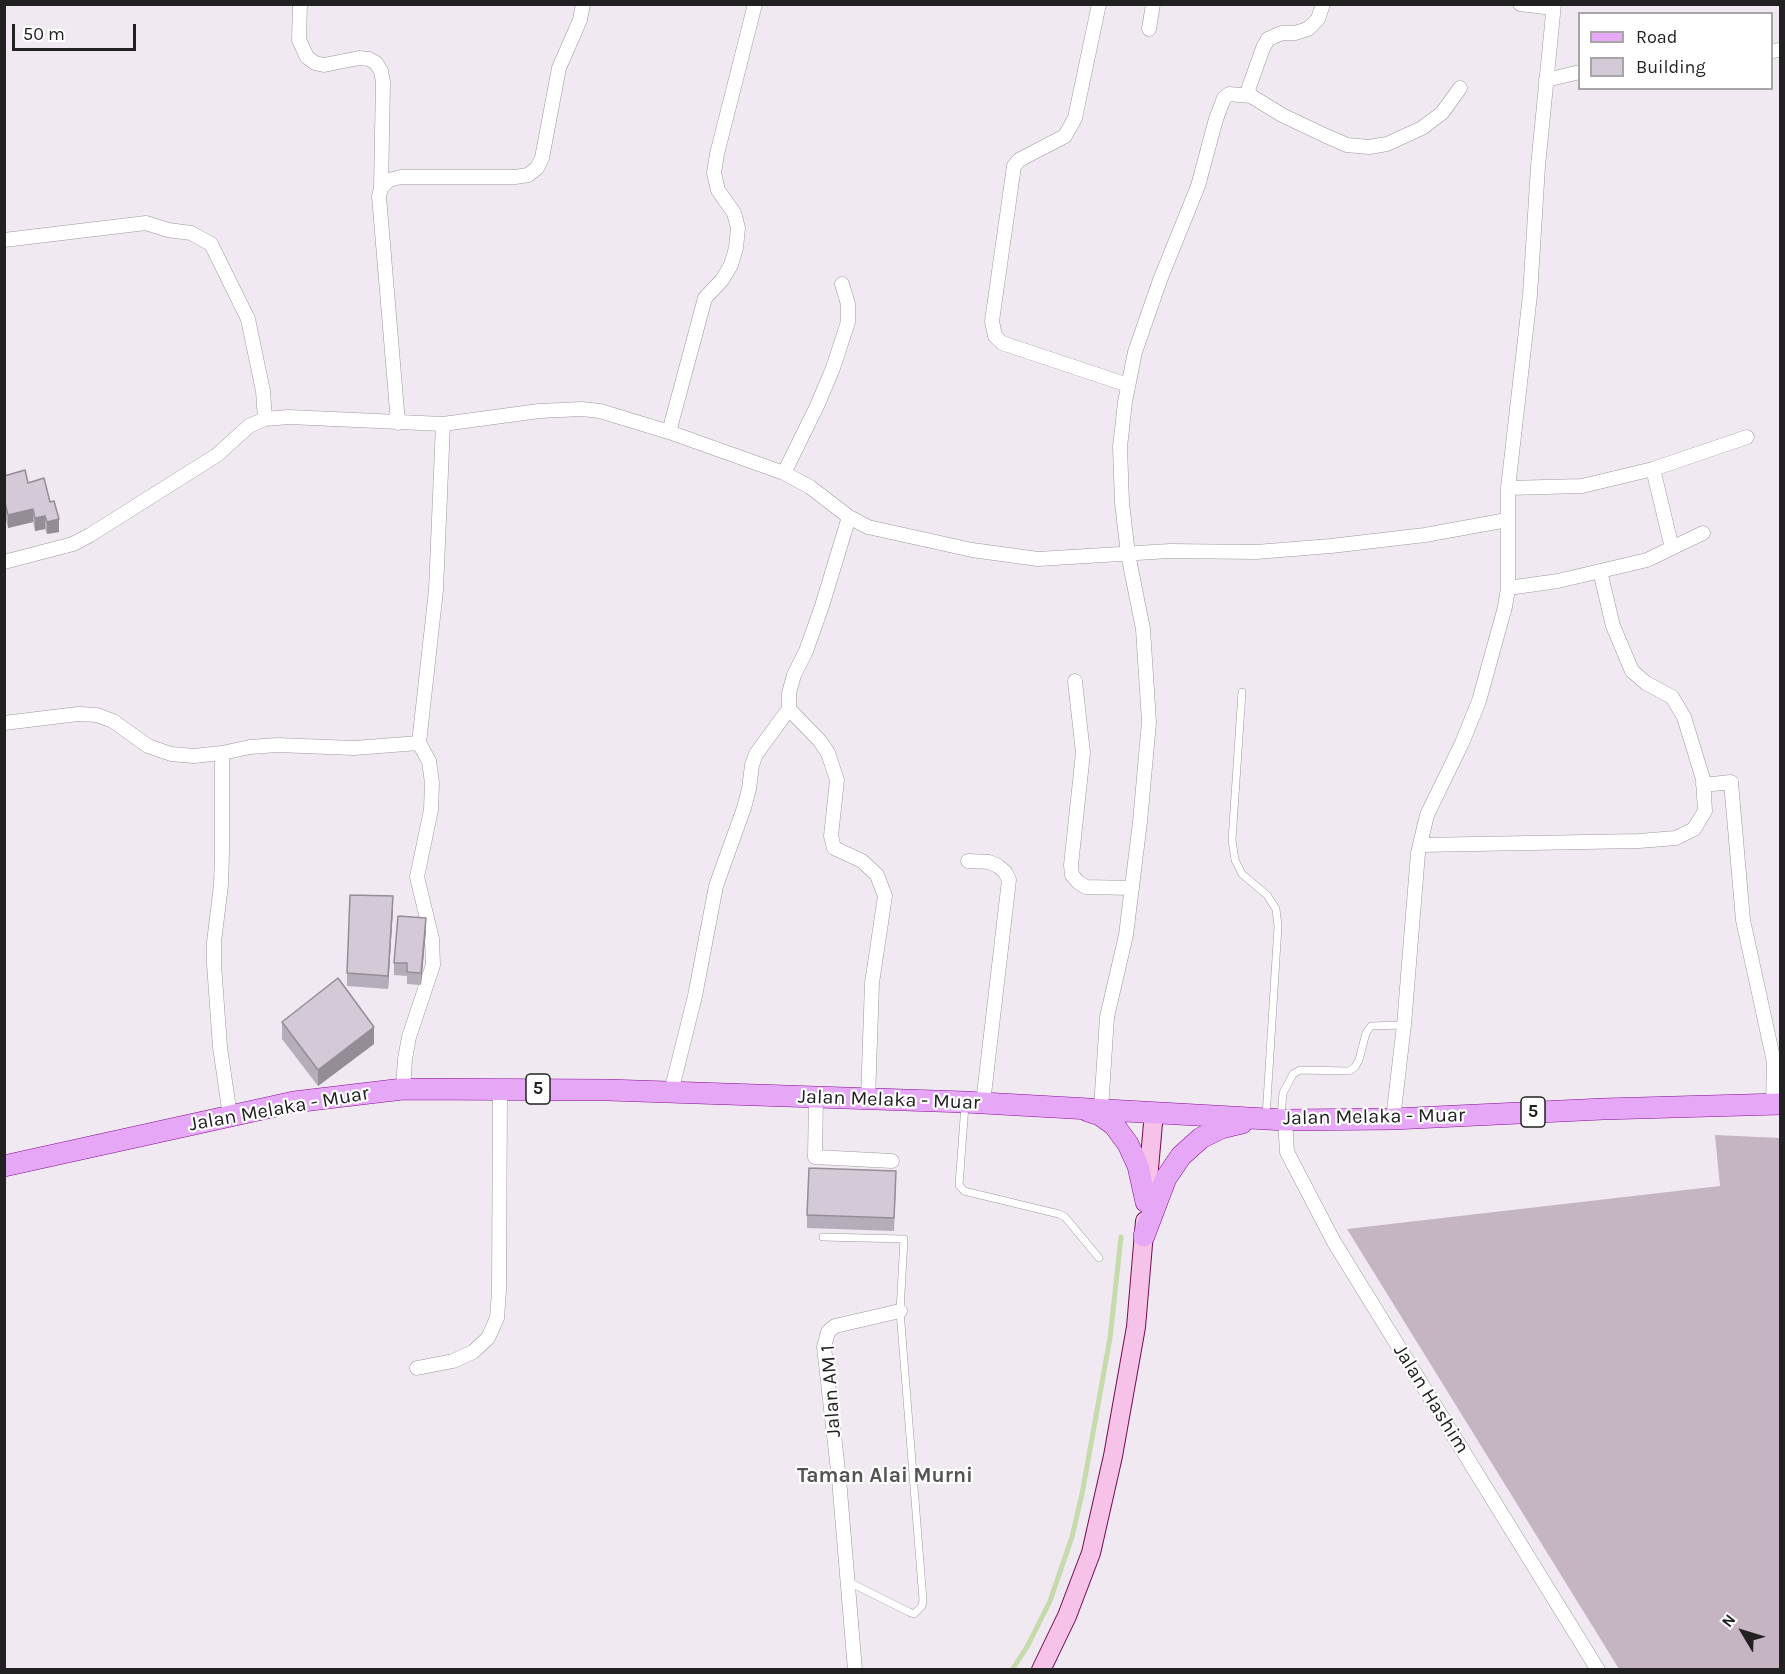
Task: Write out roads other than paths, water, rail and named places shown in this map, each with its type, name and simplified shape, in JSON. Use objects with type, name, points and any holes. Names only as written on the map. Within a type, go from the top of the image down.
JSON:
[{"type":"main road","name":"Jalan Melaka - Muar","points":[[4,1166],[315,1099],[403,1089],[671,1092],[974,1103],[1273,1119],[1393,1119],[1604,1108],[1777,1104]]},
{"type":"main road","points":[[1090,1109],[1114,1125],[1128,1144],[1138,1166],[1146,1202]]},
{"type":"main road","points":[[1041,1670],[1067,1616],[1093,1543],[1113,1456],[1136,1327],[1154,1112]]},
{"type":"main road","points":[[1144,1236],[1166,1178],[1180,1156],[1201,1138],[1221,1128],[1273,1119]]},
{"type":"street","points":[[300,4],[299,40],[307,57],[315,63],[324,65],[359,58],[369,59],[376,63],[381,71],[383,82],[379,196],[398,423]]},
{"type":"street","points":[[381,188],[389,180],[401,177],[515,177],[528,175],[537,168],[542,158],[559,68],[580,20],[583,4]]},
{"type":"street","points":[[669,432],[705,298],[732,265],[736,248],[738,228],[734,213],[718,190],[714,173],[755,4]]},
{"type":"street","points":[[1099,4],[1075,117],[1065,136],[1019,160],[1014,166],[993,321],[995,336],[1002,344],[1128,385]]},
{"type":"street","points":[[1149,29],[1153,4]]},
{"type":"street","points":[[1251,96],[1248,90],[1268,39],[1282,33],[1295,33],[1308,29],[1318,20],[1323,4]]},
{"type":"street","points":[[1393,1119],[1404,1026],[1420,845],[1427,815],[1462,743],[1479,701],[1505,607],[1508,588],[1508,488],[1530,295],[1538,166],[1554,6],[1520,4]]},
{"type":"street","points":[[1546,80],[1578,72]]},
{"type":"street","points":[[1090,1109],[1107,1017],[1126,935],[1149,722],[1143,629],[1128,554],[1122,503],[1120,447],[1135,352],[1160,280],[1198,186],[1216,119],[1224,98],[1229,94],[1251,96],[1282,115],[1332,139],[1347,145],[1369,147],[1387,144],[1422,128],[1442,113],[1460,88]]},
{"type":"street","points":[[4,240],[146,223],[168,230],[191,232],[212,244],[248,319],[263,391],[265,419]]},
{"type":"street","points":[[784,473],[818,406],[848,322],[848,304],[842,284]]},
{"type":"street","points":[[4,562],[73,544],[217,456],[249,426],[265,419],[289,417],[442,424],[539,411],[582,409],[600,411],[669,432],[784,473],[810,488],[849,517],[868,527],[972,550],[1038,559],[1170,551],[1256,552],[1331,546],[1425,535],[1507,520]]},
{"type":"street","points":[[403,1089],[409,1037],[433,965],[432,939],[417,877],[431,810],[432,783],[429,761],[419,743],[436,590],[442,424]]},
{"type":"street","points":[[1508,488],[1582,486],[1653,469],[1747,437]]},
{"type":"street","points":[[1653,469],[1672,548]]},
{"type":"street","points":[[671,1092],[695,996],[716,886],[744,808],[752,765],[756,754],[789,709],[789,693],[794,675],[806,651],[822,606],[849,517]]},
{"type":"street","points":[[1508,588],[1558,581],[1647,560],[1703,533]]},
{"type":"street","points":[[1420,845],[1639,841],[1676,838],[1694,828],[1705,812],[1703,785],[1684,717],[1672,698],[1646,683],[1632,671],[1613,626],[1600,571]]},
{"type":"street","points":[[1075,681],[1083,753],[1071,865],[1072,875],[1086,886],[1132,888]]},
{"type":"street","points":[[789,709],[820,741],[828,753],[837,780],[831,836],[834,848],[862,861],[876,875],[885,896],[872,983],[868,1099]]},
{"type":"street","points":[[4,723],[78,714],[98,715],[113,721],[148,746],[171,753],[194,756],[250,747],[354,748],[419,743]]},
{"type":"street","points":[[222,753],[222,854],[214,964],[220,1047],[230,1116]]},
{"type":"street","points":[[1703,785],[1731,782],[1743,920],[1774,1062],[1777,1104]]},
{"type":"street","points":[[968,861],[989,862],[998,866],[1009,880],[974,1103]]},
{"type":"street","points":[[417,1368],[453,1361],[473,1352],[488,1338],[497,1318],[500,1089]]},
{"type":"street","points":[[816,1097],[816,1157],[892,1161]]},
{"type":"street","name":"Jalan Hashim","points":[[1273,1119],[1287,1152],[1334,1242],[1599,1670]]},
{"type":"street","name":"Jalan AM 1","points":[[855,1670],[839,1479],[824,1347],[828,1332],[836,1326],[900,1311]]},
{"type":"lane","points":[[1242,692],[1232,840],[1235,860],[1242,874],[1267,895],[1276,909],[1278,926],[1269,1092],[1273,1119]]},
{"type":"lane","points":[[1273,1119],[1288,1080],[1293,1074],[1300,1070],[1342,1072],[1355,1067],[1366,1033],[1371,1026],[1404,1026]]},
{"type":"lane","points":[[1269,1092],[1283,1093]]},
{"type":"lane","points":[[974,1103],[959,1185],[964,1191],[1065,1217],[1099,1258]]},
{"type":"lane","points":[[823,1237],[904,1239],[900,1311],[922,1606],[914,1614],[846,1581]]},
{"type":"waterway","points":[[1012,1670],[1027,1647],[1050,1601],[1072,1537],[1110,1338],[1121,1237]]},
{"type":"district","name":"Taman Alai Murni","points":[[885,1476]]}]
